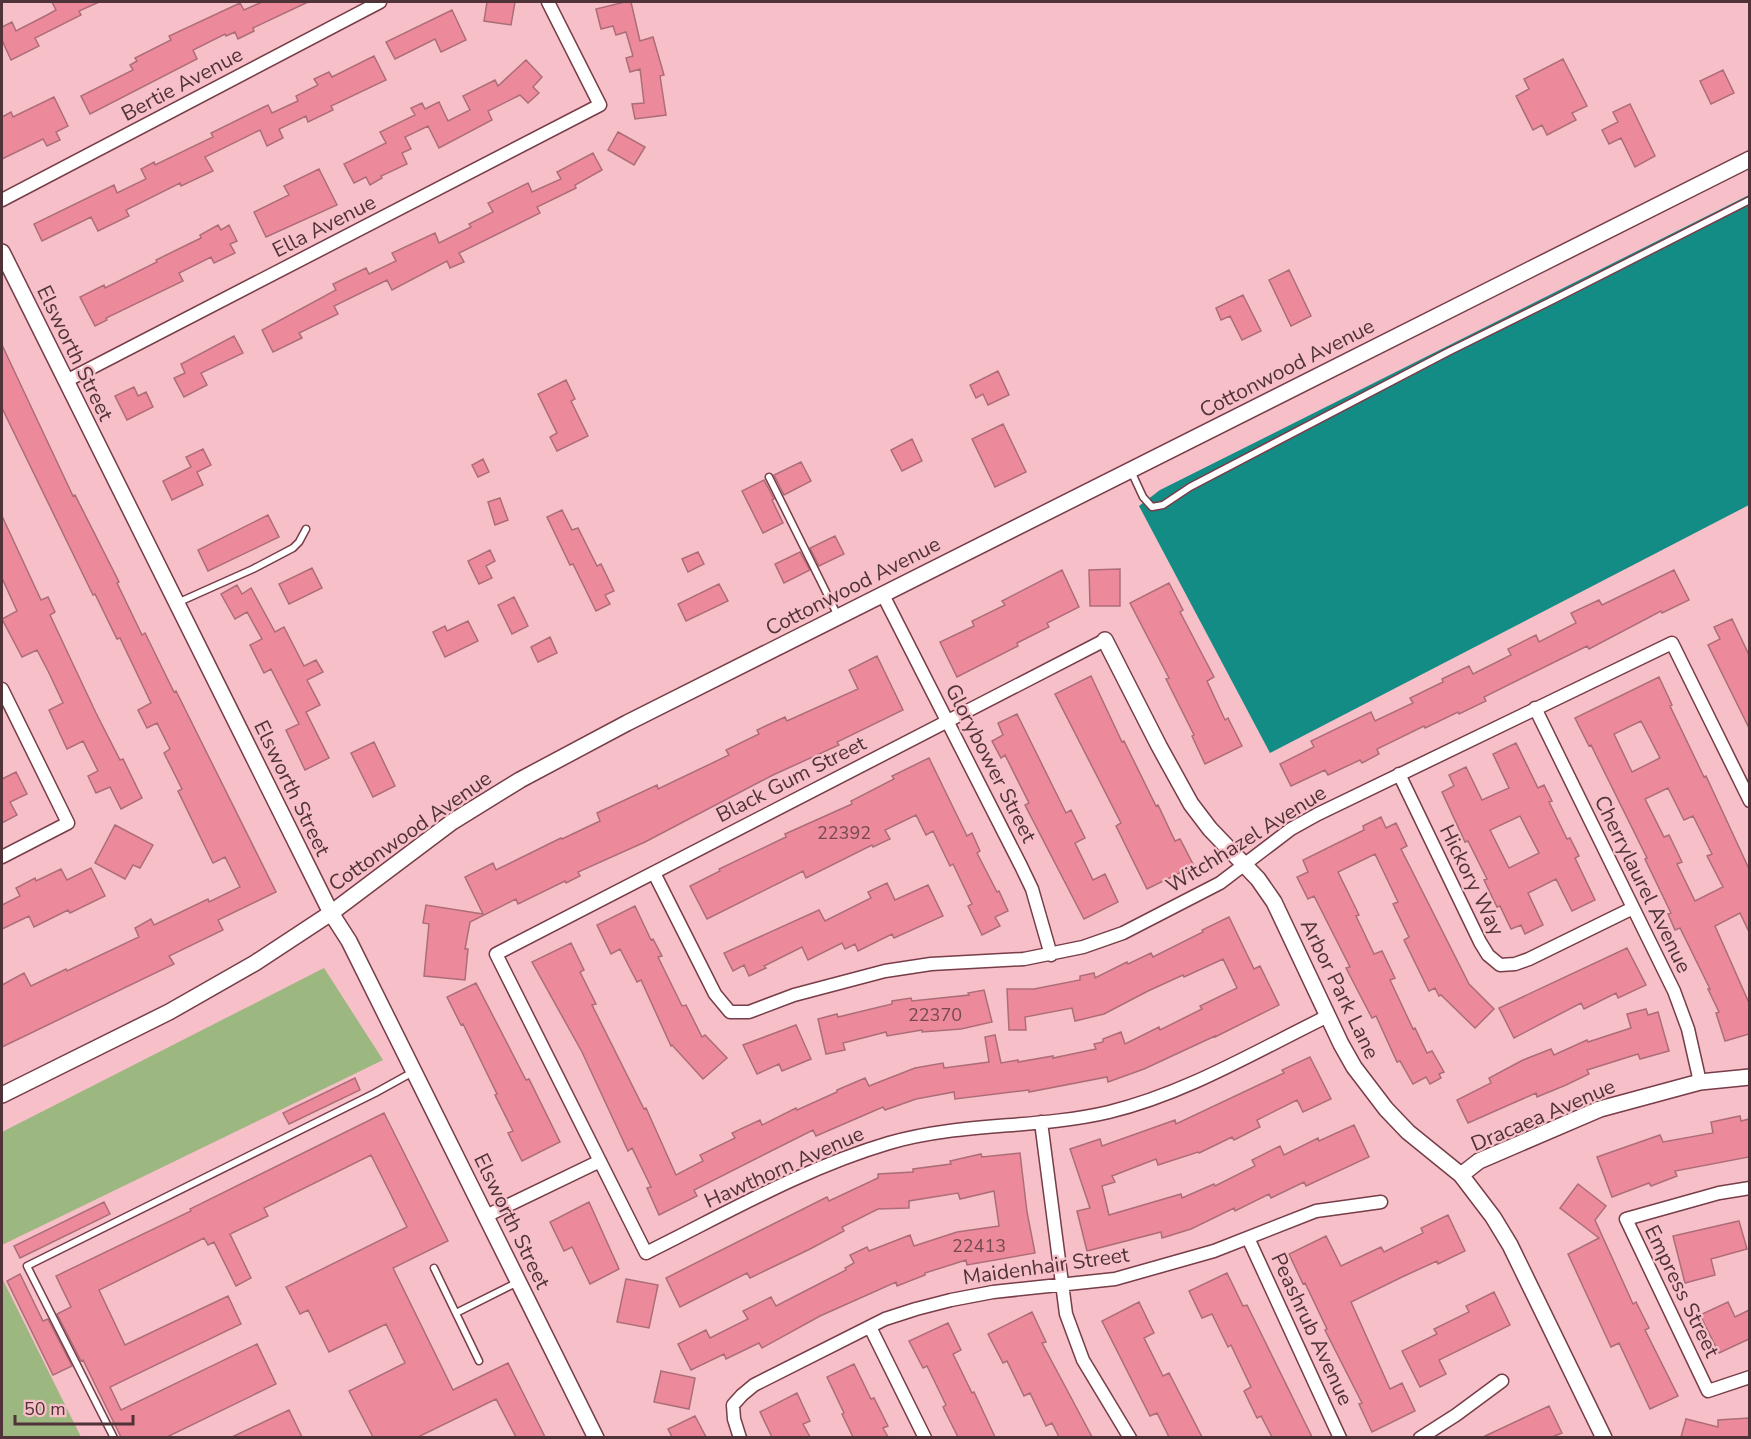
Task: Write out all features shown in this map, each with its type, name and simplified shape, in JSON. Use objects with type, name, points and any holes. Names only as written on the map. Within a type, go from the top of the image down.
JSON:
[{"type":"street","name":"Bertie Avenue","points":[[2,200],[380,2]]},
{"type":"street","name":"Ella Avenue","points":[[66,381],[600,105],[548,2]]},
{"type":"street","name":"Cottonwood Avenue","points":[[2,1095],[169,1012],[255,963],[331,913],[452,822],[520,780],[636,718],[1749,159]]},
{"type":"street","name":"Elsworth Street","points":[[2,252],[331,913],[349,941],[597,1437]]},
{"type":"street","name":"Glorybower Street","points":[[884,595],[1032,889],[1052,955]]},
{"type":"street","name":"Black Gum Street","points":[[496,954],[1105,640]]},
{"type":"street","name":"Arbor Park Lane","points":[[1105,640],[1191,804],[1210,829],[1258,879],[1274,902],[1354,1067],[1386,1109],[1408,1132],[1461,1175],[1493,1216],[1510,1245],[1604,1437]]},
{"type":"street","name":"Witchhazel Avenue","points":[[654,873],[715,994],[730,1012],[749,1012],[794,995],[885,971],[931,964],[1024,959],[1052,955],[1123,933],[1220,883],[1291,829],[1398,774],[1672,643],[1749,801]]},
{"type":"street","points":[[2,690],[68,824],[2,856]]},
{"type":"street","name":"Cherrylaurel Avenue","points":[[1535,708],[1682,1010],[1700,1082]]},
{"type":"street","name":"Hickory Way","points":[[1398,774],[1480,942],[1488,955],[1500,965],[1515,964],[1529,958],[1633,908]]},
{"type":"street","name":"Hawthorn Avenue","points":[[496,954],[646,1253],[805,1174],[849,1156],[891,1143],[936,1133],[1089,1116],[1149,1101],[1184,1088],[1328,1016]]},
{"type":"street","name":"Dracaea Avenue","points":[[1461,1175],[1479,1161],[1600,1109],[1700,1082],[1749,1077]]},
{"type":"street","points":[[1041,1122],[1066,1314],[1083,1360],[1130,1437]]},
{"type":"street","points":[[486,1216],[600,1161]]},
{"type":"street","name":"Empress Street","points":[[1749,1188],[1719,1193],[1626,1219],[1708,1391],[1749,1377]]},
{"type":"street","name":"Maidenhair Street","points":[[740,1437],[734,1419],[733,1405],[741,1395],[754,1385],[885,1319],[951,1300],[993,1292],[1115,1279],[1214,1251],[1316,1211],[1381,1202]]},
{"type":"street","name":"Peashrub Avenue","points":[[1248,1238],[1340,1437]]},
{"type":"street","points":[[870,1327],[925,1437]]},
{"type":"street","points":[[1420,1437],[1456,1415],[1502,1381]]},
{"type":"lane","points":[[1130,471],[1143,497],[1152,507],[1163,505],[1190,487],[1448,352],[1749,200]]},
{"type":"lane","points":[[769,477],[839,617]]},
{"type":"lane","points":[[176,603],[253,569],[287,551],[299,542],[306,529]]},
{"type":"lane","points":[[114,1437],[27,1266],[375,1093],[414,1071]]},
{"type":"lane","points":[[434,1268],[479,1361]]},
{"type":"lane","points":[[456,1313],[519,1282]]},
{"type":"green space","points":[[324,968],[383,1060],[2,1245],[2,1132]]},
{"type":"green space","points":[[2,1278],[81,1437],[2,1437]]},
{"type":"water","points":[[1749,195],[1749,505],[1270,753],[1139,506],[1160,490]]},
{"type":"building","points":[[52,2],[99,2],[79,11],[81,15],[35,38],[39,46],[11,60],[2,40],[2,27],[12,22],[16,31],[56,10]]},
{"type":"building","points":[[262,2],[308,2],[253,28],[254,31],[238,39],[235,32],[226,36],[225,34],[193,50],[197,59],[90,114],[81,96],[133,70],[130,65],[137,61],[135,58],[171,40],[169,36],[240,3],[244,10]]},
{"type":"building","points":[[487,2],[515,2],[511,25],[484,21]]},
{"type":"building","points":[[631,2],[640,41],[653,37],[664,75],[660,76],[666,115],[635,119],[632,104],[644,103],[640,69],[630,72],[626,58],[633,56],[626,32],[616,35],[613,26],[601,29],[596,9]]},
{"type":"building","points":[[452,10],[466,40],[441,52],[435,39],[395,59],[386,42]]},
{"type":"building","points":[[374,56],[386,80],[331,106],[333,110],[308,122],[306,116],[279,129],[283,138],[267,146],[260,130],[205,157],[213,171],[181,186],[180,183],[126,210],[129,216],[98,231],[91,217],[42,241],[34,224],[114,185],[117,193],[146,179],[141,169],[154,162],[155,165],[213,137],[211,133],[268,105],[272,113],[298,101],[296,96],[318,85],[314,79],[329,72],[332,77]]},
{"type":"building","points":[[1563,59],[1587,106],[1572,113],[1576,120],[1547,135],[1542,125],[1533,130],[1516,96],[1529,89],[1524,79]]},
{"type":"building","points":[[526,60],[542,77],[533,87],[539,93],[528,103],[520,95],[488,111],[492,120],[439,148],[428,126],[405,137],[411,149],[402,153],[407,164],[381,176],[382,178],[370,185],[366,177],[354,183],[344,164],[386,143],[380,132],[415,115],[411,108],[422,103],[425,109],[439,102],[448,121],[470,110],[463,96],[495,80],[498,86]]},
{"type":"building","points":[[1723,70],[1734,93],[1711,104],[1700,81]]},
{"type":"building","points":[[54,97],[68,126],[56,132],[60,140],[47,146],[43,139],[2,159],[2,117],[11,112],[13,117]]},
{"type":"building","points":[[1630,104],[1655,156],[1635,167],[1621,138],[1609,144],[1602,130],[1618,122],[1613,112]]},
{"type":"building","points":[[618,132],[645,147],[634,165],[608,150]]},
{"type":"building","points":[[593,153],[602,170],[575,185],[576,188],[537,207],[540,213],[459,253],[464,262],[450,268],[447,261],[392,290],[387,280],[334,306],[338,314],[299,333],[302,338],[273,352],[262,330],[336,290],[333,284],[366,268],[369,274],[396,261],[392,253],[435,233],[439,243],[471,227],[469,224],[493,212],[488,203],[528,183],[532,192],[561,179],[557,172]]},
{"type":"building","points":[[319,169],[337,205],[266,237],[254,212],[289,195],[284,186]]},
{"type":"building","points":[[218,225],[221,230],[229,225],[237,241],[230,244],[235,253],[214,263],[211,257],[179,273],[183,281],[106,318],[107,320],[95,326],[80,297],[104,285],[105,288],[157,262],[156,260],[201,238],[200,235]]},
{"type":"building","points":[[1289,270],[1311,316],[1291,326],[1269,280]]},
{"type":"building","points":[[1243,295],[1261,331],[1242,340],[1230,316],[1221,320],[1216,308]]},
{"type":"building","points":[[234,336],[243,353],[201,373],[207,385],[184,397],[174,378],[185,373],[181,364]]},
{"type":"building","points":[[2,345],[73,496],[75,495],[119,582],[117,583],[142,635],[145,633],[174,692],[176,691],[276,892],[218,920],[223,930],[169,956],[174,964],[2,1047],[2,985],[24,973],[31,986],[139,937],[135,928],[151,919],[154,925],[208,899],[209,902],[240,887],[225,857],[213,863],[178,791],[182,789],[164,753],[170,749],[157,723],[147,728],[138,710],[151,703],[120,638],[117,639],[95,594],[93,595],[2,408]]},
{"type":"building","points":[[998,371],[1009,395],[988,405],[983,394],[976,398],[970,385]]},
{"type":"building","points":[[566,380],[575,399],[571,401],[588,436],[557,451],[550,437],[557,433],[538,394]]},
{"type":"building","points":[[134,387],[138,396],[146,392],[153,407],[127,420],[115,396]]},
{"type":"building","points":[[1003,424],[1026,472],[995,487],[972,439]]},
{"type":"building","points":[[912,439],[922,461],[902,471],[891,450]]},
{"type":"building","points":[[203,449],[211,465],[197,472],[203,485],[172,500],[163,481],[191,467],[186,457]]},
{"type":"building","points":[[483,459],[489,472],[478,477],[472,465]]},
{"type":"building","points":[[801,462],[811,481],[784,495],[774,475]]},
{"type":"building","points":[[764,480],[783,523],[763,533],[742,491]]},
{"type":"building","points":[[500,498],[508,520],[495,525],[488,502]]},
{"type":"building","points":[[562,510],[572,530],[578,528],[597,566],[601,564],[614,591],[605,595],[610,604],[596,611],[547,517]]},
{"type":"building","points":[[268,515],[279,537],[208,571],[198,550]]},
{"type":"building","points":[[2,516],[41,600],[48,597],[55,612],[50,615],[96,713],[120,760],[123,759],[142,798],[121,809],[110,787],[96,793],[88,776],[98,771],[83,741],[67,749],[49,710],[63,703],[49,673],[37,650],[22,657],[2,619],[17,611],[2,578]]},
{"type":"building","points":[[835,536],[844,554],[819,566],[810,548]]},
{"type":"building","points":[[490,550],[495,561],[486,566],[492,578],[479,584],[468,561]]},
{"type":"building","points":[[698,552],[704,564],[688,572],[682,559]]},
{"type":"building","points":[[800,552],[810,570],[784,583],[775,564]]},
{"type":"building","points":[[312,568],[322,588],[289,604],[279,584]]},
{"type":"building","points":[[1120,569],[1120,606],[1090,606],[1089,570]]},
{"type":"building","points":[[1062,570],[1079,607],[1047,623],[1049,627],[1017,643],[1018,646],[957,677],[940,642],[974,626],[972,621],[1005,605],[1002,601]]},
{"type":"building","points":[[1674,570],[1689,600],[1662,613],[1661,611],[1589,649],[1587,646],[1484,697],[1486,701],[1459,714],[1458,712],[1425,728],[1424,726],[1377,749],[1379,754],[1362,763],[1360,760],[1328,775],[1325,770],[1291,786],[1280,764],[1314,747],[1311,741],[1371,712],[1375,721],[1413,703],[1410,698],[1443,682],[1442,679],[1469,666],[1473,674],[1511,655],[1508,649],[1536,635],[1539,642],[1576,623],[1571,613],[1599,600],[1602,605]]},
{"type":"building","points":[[1169,583],[1183,610],[1180,612],[1214,677],[1207,681],[1225,720],[1228,718],[1242,746],[1205,764],[1192,736],[1194,735],[1166,679],[1169,678],[1130,603]]},
{"type":"building","points":[[719,584],[728,601],[686,621],[678,604]]},
{"type":"building","points":[[237,585],[242,594],[251,588],[275,632],[284,627],[304,666],[316,660],[323,672],[307,680],[320,705],[306,712],[329,758],[305,770],[286,730],[299,724],[271,669],[264,673],[250,645],[262,639],[247,612],[235,619],[221,594]]},
{"type":"building","points":[[514,597],[528,626],[512,634],[498,605]]},
{"type":"building","points":[[1732,619],[1749,655],[1749,728],[1708,645],[1720,639],[1714,627]]},
{"type":"building","points":[[468,621],[478,641],[445,657],[433,632],[445,626],[447,631]]},
{"type":"building","points":[[550,637],[557,653],[538,662],[531,647]]},
{"type":"building","points":[[877,656],[903,710],[837,742],[839,745],[773,775],[645,842],[578,872],[580,876],[566,883],[565,881],[518,904],[516,899],[470,922],[465,949],[468,949],[465,980],[424,976],[429,924],[423,923],[426,905],[483,914],[465,877],[493,863],[496,870],[600,821],[597,813],[657,785],[658,789],[729,755],[726,750],[759,734],[757,730],[785,717],[787,721],[858,689],[849,670]]},
{"type":"building","points":[[1091,676],[1156,806],[1158,805],[1175,841],[1180,839],[1194,866],[1147,889],[1116,826],[1121,823],[1055,694]]},
{"type":"building","points":[[1659,677],[1672,705],[1670,706],[1704,777],[1706,776],[1749,869],[1749,932],[1740,913],[1715,926],[1749,1003],[1749,1034],[1725,1041],[1716,1013],[1719,1012],[1708,989],[1710,989],[1680,928],[1675,930],[1668,914],[1671,913],[1645,859],[1647,858],[1591,745],[1589,746],[1575,718]],"holes":[[[1641,721],[1660,758],[1632,772],[1614,734]],[[1668,788],[1684,820],[1693,816],[1712,854],[1707,856],[1723,887],[1695,901],[1677,864],[1682,862],[1669,835],[1664,837],[1645,799]]]},
{"type":"building","points":[[1017,714],[1066,813],[1071,810],[1085,838],[1075,843],[1093,880],[1105,874],[1118,902],[1084,919],[1025,805],[1029,803],[1005,755],[1001,758],[992,741],[1003,735],[998,723]]},
{"type":"building","points":[[374,742],[395,786],[373,797],[351,753]]},
{"type":"building","points":[[1516,743],[1538,788],[1544,785],[1552,801],[1549,802],[1567,839],[1570,838],[1579,856],[1575,858],[1595,900],[1572,911],[1556,879],[1528,893],[1543,925],[1525,934],[1521,925],[1511,929],[1500,906],[1497,907],[1484,880],[1487,879],[1468,841],[1465,842],[1442,792],[1454,786],[1449,775],[1466,767],[1482,800],[1509,788],[1493,754]],"holes":[[[1520,816],[1539,853],[1509,868],[1490,830]]]},
{"type":"building","points":[[929,758],[967,836],[972,833],[980,851],[977,853],[1008,911],[995,917],[1000,926],[982,935],[968,906],[972,904],[953,864],[950,866],[933,831],[926,835],[916,815],[885,830],[890,839],[873,847],[872,845],[806,878],[803,871],[707,919],[690,886],[720,871],[719,869],[786,837],[785,834],[852,804],[851,801],[894,779],[892,776]]},
{"type":"building","points":[[16,772],[27,794],[10,802],[17,815],[2,823],[2,779]]},
{"type":"building","points":[[1381,817],[1386,828],[1396,823],[1407,846],[1401,849],[1469,984],[1494,1009],[1475,1028],[1441,995],[1439,996],[1435,988],[1429,991],[1404,940],[1409,937],[1393,904],[1398,902],[1375,854],[1338,872],[1359,915],[1356,916],[1374,954],[1382,951],[1395,978],[1390,980],[1413,1029],[1415,1028],[1427,1053],[1432,1051],[1444,1072],[1439,1074],[1441,1078],[1430,1084],[1426,1077],[1413,1084],[1400,1061],[1397,1062],[1376,1016],[1372,1018],[1346,968],[1350,967],[1314,896],[1308,899],[1297,877],[1308,872],[1303,860],[1364,830],[1363,826]]},
{"type":"building","points":[[115,825],[153,845],[140,868],[133,865],[125,879],[95,863]]},
{"type":"building","points":[[91,868],[105,896],[70,913],[68,910],[34,927],[29,916],[2,929],[2,905],[20,896],[16,888],[35,878],[36,881],[61,869],[67,880]]},
{"type":"building","points":[[887,883],[895,900],[928,885],[943,916],[894,938],[892,934],[858,951],[855,944],[845,949],[842,943],[808,960],[802,947],[749,976],[744,965],[733,971],[724,953],[819,910],[825,921],[871,898],[868,892]]},
{"type":"building","points":[[635,906],[651,940],[653,939],[662,956],[658,957],[682,1006],[686,1005],[702,1037],[705,1035],[727,1058],[703,1079],[671,1046],[641,980],[637,982],[620,949],[611,954],[597,925]]},
{"type":"building","points":[[1229,917],[1254,969],[1260,966],[1279,1005],[1144,1069],[1108,1082],[1107,1077],[1029,1092],[1029,1090],[955,1099],[954,1092],[916,1099],[885,1110],[883,1107],[816,1136],[813,1130],[694,1190],[697,1196],[659,1215],[647,1188],[651,1187],[632,1148],[628,1151],[582,1052],[532,962],[571,943],[584,970],[580,972],[596,1004],[592,1005],[644,1109],[646,1108],[676,1175],[703,1161],[700,1155],[735,1138],[732,1133],[760,1120],[762,1125],[865,1078],[869,1086],[915,1068],[943,1063],[944,1068],[989,1062],[985,1037],[995,1035],[1001,1063],[1053,1056],[1053,1058],[1096,1049],[1094,1044],[1103,1042],[1103,1039],[1121,1032],[1125,1044],[1159,1027],[1160,1030],[1202,1009],[1200,1006],[1237,988],[1223,959],[1148,991],[1104,1014],[1075,1021],[1072,1008],[1025,1017],[1026,1030],[1009,1030],[1007,989],[1034,989],[1080,980],[1080,976],[1094,973],[1095,978],[1151,953],[1153,957]]},
{"type":"building","points":[[1627,948],[1646,985],[1618,998],[1616,993],[1584,1009],[1581,1003],[1514,1038],[1499,1008]]},
{"type":"building","points":[[476,983],[526,1080],[529,1079],[560,1142],[522,1161],[508,1133],[513,1131],[495,1095],[497,1094],[463,1024],[461,1025],[447,997]]},
{"type":"building","points":[[984,990],[992,1022],[961,1029],[922,1032],[922,1030],[887,1036],[886,1032],[843,1043],[845,1050],[826,1054],[818,1019],[837,1014],[838,1017],[892,1004],[892,1001],[969,995],[968,993]]},
{"type":"building","points":[[1646,1009],[1648,1015],[1658,1012],[1669,1051],[1640,1059],[1638,1054],[1587,1070],[1589,1074],[1566,1085],[1537,1097],[1536,1093],[1468,1123],[1457,1100],[1491,1083],[1489,1078],[1523,1060],[1551,1049],[1554,1055],[1587,1040],[1588,1042],[1631,1028],[1627,1014]]},
{"type":"building","points":[[796,1025],[811,1059],[782,1071],[779,1064],[757,1074],[743,1045]]},
{"type":"building","points":[[1310,1057],[1331,1099],[1303,1112],[1297,1100],[1257,1120],[1260,1127],[1234,1140],[1232,1137],[1199,1153],[1158,1165],[1156,1159],[1112,1176],[1115,1182],[1102,1186],[1109,1215],[1181,1194],[1182,1198],[1214,1184],[1215,1186],[1255,1166],[1252,1160],[1280,1146],[1284,1155],[1318,1138],[1319,1141],[1354,1125],[1369,1157],[1306,1186],[1304,1182],[1271,1198],[1269,1194],[1235,1211],[1234,1208],[1191,1229],[1162,1238],[1161,1232],[1087,1251],[1077,1211],[1090,1208],[1070,1149],[1100,1139],[1102,1146],[1175,1120],[1176,1124],[1284,1073],[1282,1070]]},
{"type":"building","points":[[355,1078],[360,1090],[289,1124],[283,1113]]},
{"type":"building","points":[[384,1113],[448,1241],[393,1268],[453,1390],[508,1363],[545,1437],[516,1437],[496,1399],[418,1437],[373,1437],[349,1391],[405,1363],[386,1324],[329,1352],[308,1310],[300,1314],[286,1287],[407,1227],[371,1155],[264,1208],[268,1216],[230,1234],[251,1278],[236,1286],[214,1242],[208,1245],[204,1238],[99,1290],[125,1345],[228,1296],[241,1324],[110,1387],[121,1410],[257,1344],[276,1384],[167,1437],[121,1437],[83,1360],[81,1361],[57,1314],[71,1307],[56,1276],[191,1211],[190,1209]]},
{"type":"building","points":[[1740,1116],[1741,1121],[1749,1119],[1749,1157],[1675,1171],[1677,1176],[1651,1186],[1649,1183],[1612,1197],[1597,1157],[1660,1135],[1663,1142],[1713,1133],[1711,1122]]},
{"type":"building","points":[[1020,1153],[1027,1212],[1035,1253],[967,1265],[966,1260],[925,1273],[925,1275],[897,1286],[896,1282],[820,1316],[762,1348],[759,1343],[726,1359],[724,1354],[691,1370],[678,1344],[706,1330],[710,1338],[748,1319],[743,1311],[771,1297],[776,1306],[846,1270],[845,1268],[854,1263],[850,1255],[867,1247],[869,1251],[910,1235],[914,1246],[957,1232],[999,1226],[994,1191],[960,1199],[958,1193],[909,1201],[909,1208],[878,1209],[842,1227],[844,1231],[810,1249],[750,1278],[747,1273],[680,1307],[666,1278],[827,1197],[829,1201],[878,1178],[878,1174],[913,1172],[913,1169],[951,1164],[950,1161],[981,1154],[982,1157]]},
{"type":"building","points":[[1578,1184],[1606,1206],[1595,1220],[1633,1304],[1636,1302],[1649,1328],[1645,1330],[1678,1396],[1650,1409],[1619,1343],[1611,1347],[1568,1254],[1599,1238],[1560,1208]]},
{"type":"building","points":[[104,1202],[110,1214],[20,1258],[14,1246]]},
{"type":"building","points":[[589,1202],[619,1269],[590,1284],[572,1247],[564,1251],[550,1222]]},
{"type":"building","points":[[1448,1215],[1465,1251],[1438,1264],[1437,1261],[1351,1302],[1390,1389],[1402,1383],[1415,1411],[1372,1432],[1359,1404],[1362,1403],[1289,1254],[1326,1236],[1341,1266],[1381,1247],[1384,1252],[1423,1233],[1421,1228]]},
{"type":"building","points":[[1739,1221],[1747,1249],[1711,1259],[1715,1275],[1685,1283],[1673,1236]]},
{"type":"building","points":[[1227,1273],[1243,1306],[1247,1305],[1312,1437],[1272,1437],[1261,1416],[1257,1418],[1244,1391],[1251,1387],[1231,1345],[1228,1347],[1212,1314],[1202,1318],[1189,1291]]},
{"type":"building","points":[[20,1274],[43,1321],[48,1319],[72,1366],[53,1375],[7,1281]]},
{"type":"building","points":[[626,1279],[658,1285],[649,1328],[617,1322]]},
{"type":"building","points":[[1494,1292],[1510,1325],[1439,1360],[1446,1374],[1420,1387],[1402,1351],[1437,1334],[1434,1329],[1469,1312],[1466,1306]]},
{"type":"building","points":[[1139,1302],[1154,1333],[1144,1338],[1163,1376],[1169,1373],[1202,1437],[1169,1437],[1157,1413],[1150,1416],[1102,1321]]},
{"type":"building","points":[[1728,1302],[1735,1317],[1749,1310],[1749,1339],[1719,1353],[1700,1315]]},
{"type":"building","points":[[1032,1312],[1046,1342],[1042,1343],[1092,1437],[1059,1437],[1052,1423],[1046,1426],[1030,1393],[1024,1396],[1007,1361],[1003,1363],[988,1334]]},
{"type":"building","points":[[948,1323],[961,1350],[953,1354],[995,1437],[958,1437],[943,1407],[946,1405],[927,1366],[923,1368],[909,1341]]},
{"type":"building","points":[[854,1364],[871,1399],[874,1398],[888,1426],[883,1428],[888,1437],[853,1437],[842,1414],[844,1413],[827,1377]]},
{"type":"building","points":[[661,1371],[695,1378],[689,1409],[654,1402]]},
{"type":"building","points":[[797,1393],[810,1421],[803,1424],[810,1437],[772,1437],[760,1412]]},
{"type":"building","points":[[1549,1406],[1562,1433],[1552,1437],[1483,1437]]},
{"type":"building","points":[[289,1410],[302,1437],[232,1437]]},
{"type":"building","points":[[695,1416],[706,1437],[672,1437],[668,1429]]},
{"type":"building","points":[[1749,1418],[1749,1437],[1681,1437],[1686,1419],[1718,1427],[1718,1420]]}]
